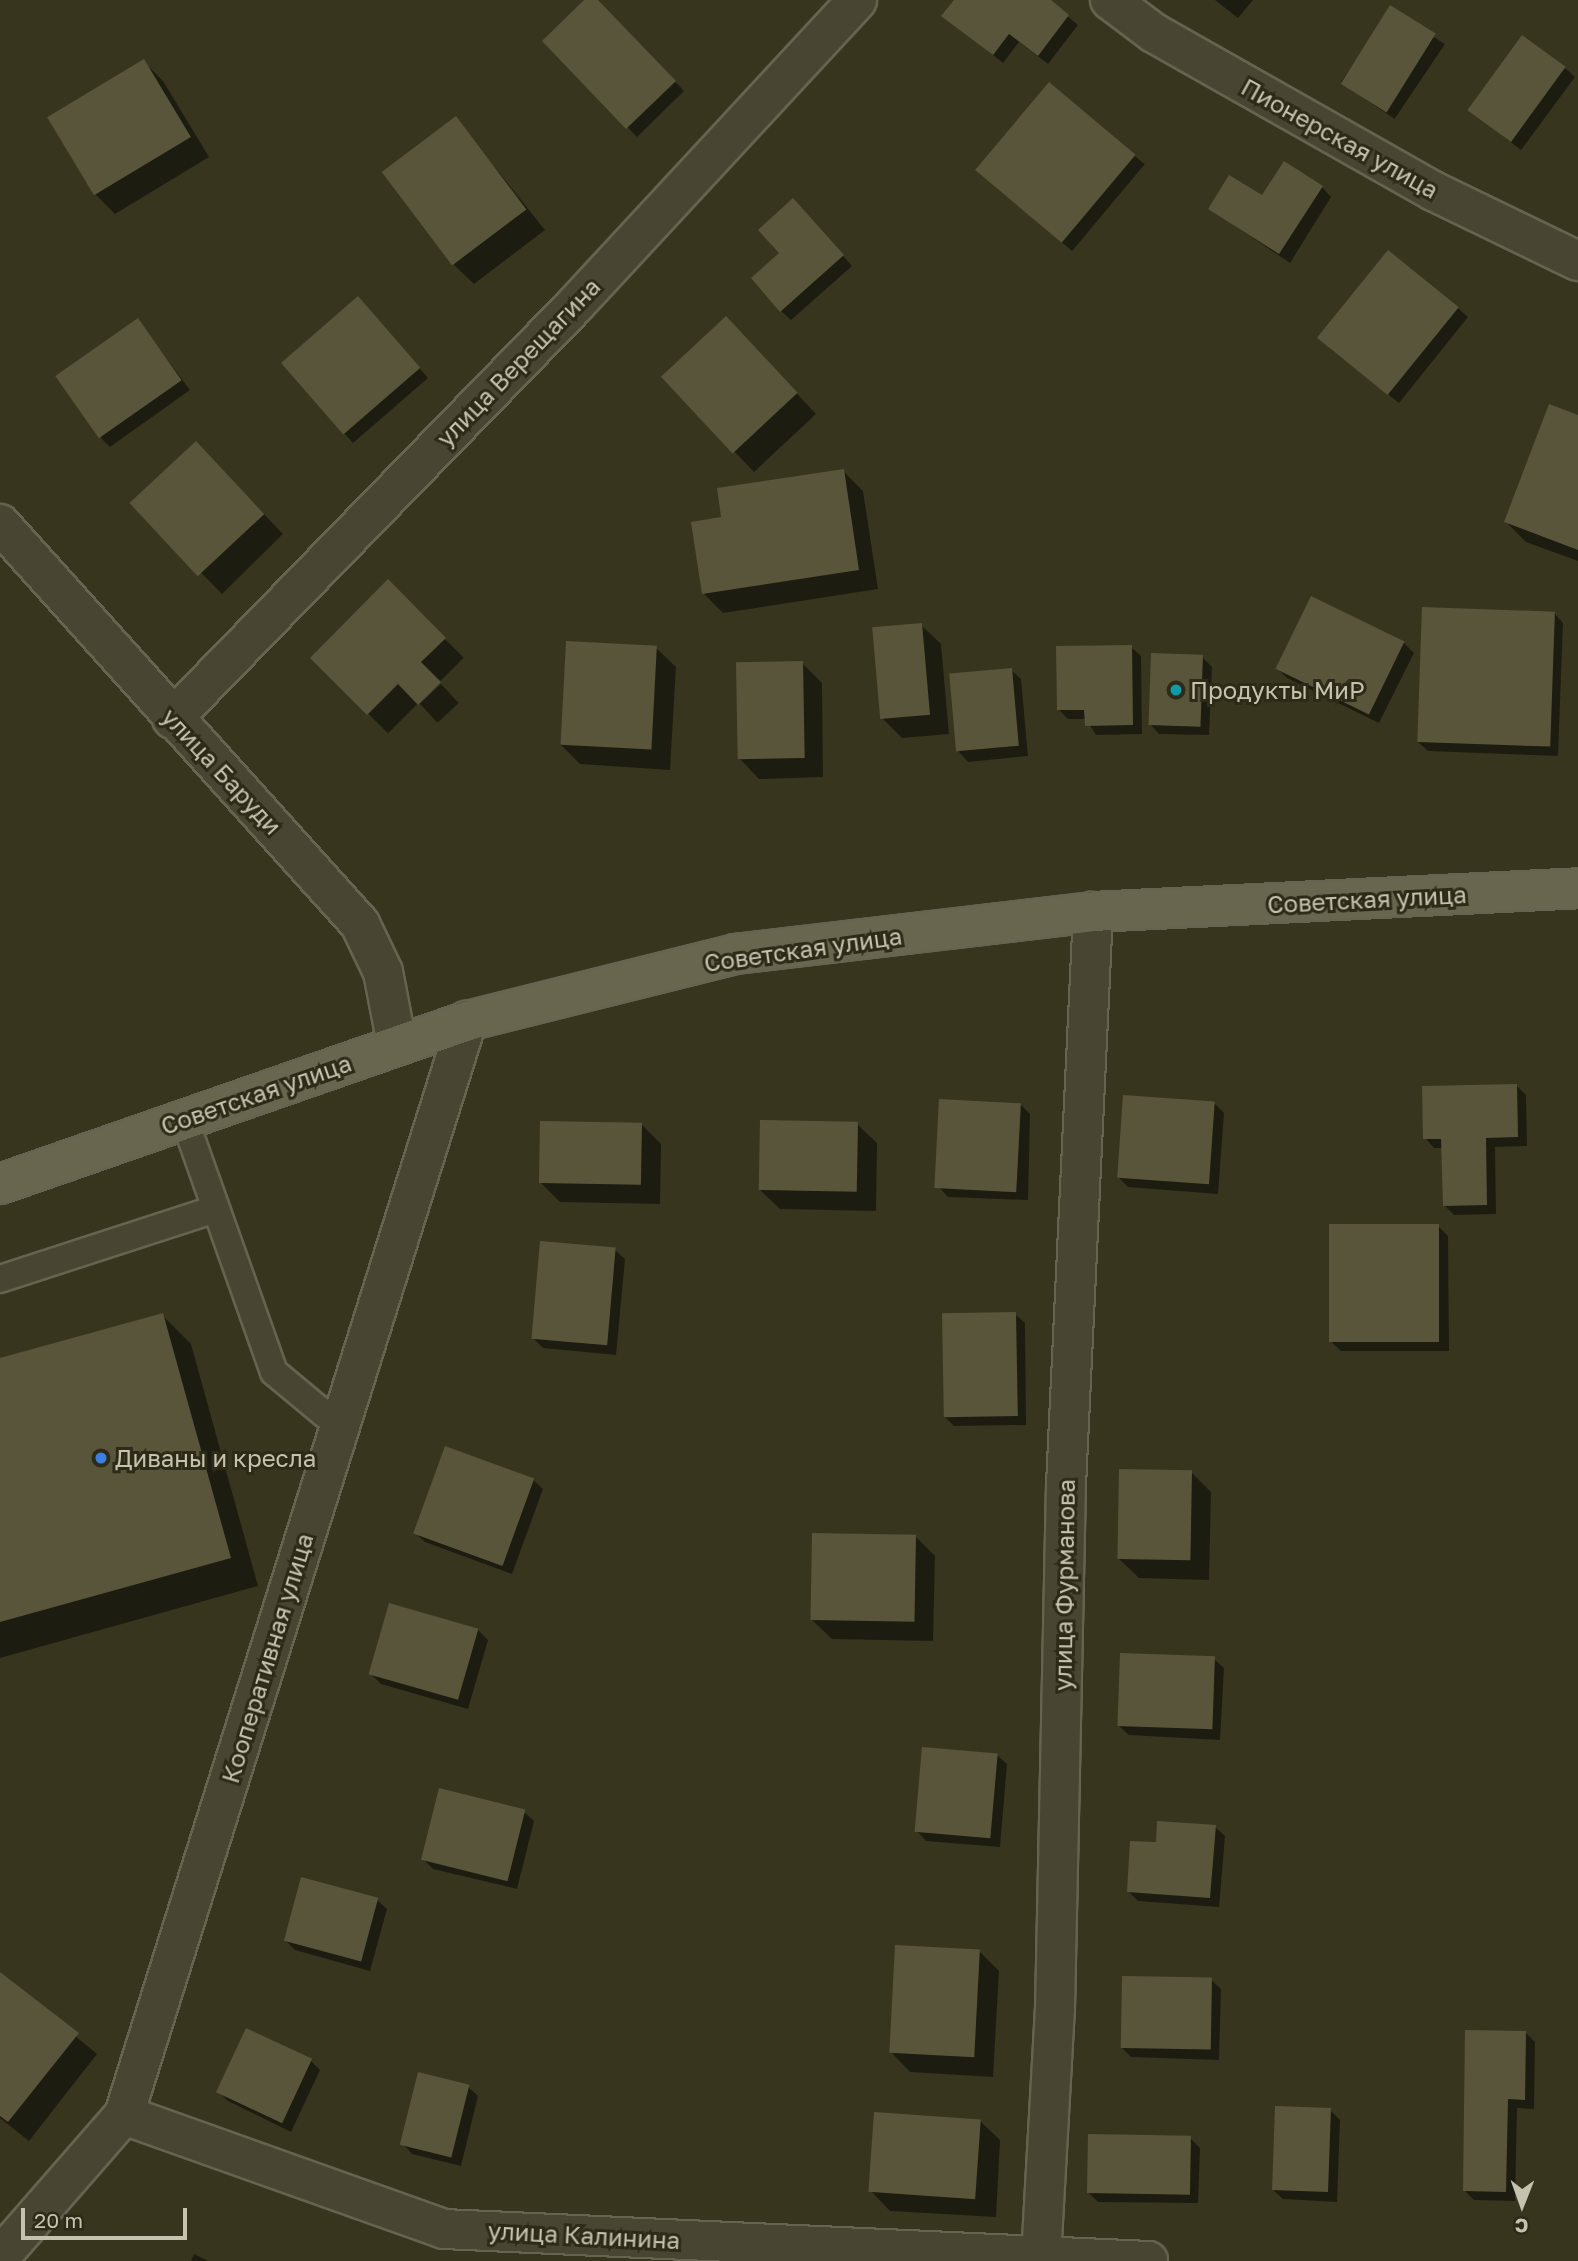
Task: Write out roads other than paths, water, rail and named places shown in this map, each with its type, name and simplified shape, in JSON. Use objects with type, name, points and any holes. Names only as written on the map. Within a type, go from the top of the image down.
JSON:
[{"type":"main road","name":"Советская улица","points":[[0,1184],[467,1021],[736,954],[1093,912],[1578,888]]},
{"type":"main road","name":"Советская улица","points":[[0,1175],[56,1163]]},
{"type":"street","name":"улица Верещагина","points":[[173,719],[575,305],[857,0]]},
{"type":"street","name":"Пионерская улица","points":[[1110,0],[1154,33],[1433,191],[1578,261]]},
{"type":"street","name":"улица Баруди","points":[[0,524],[360,924],[383,972],[397,1045]]},
{"type":"street","name":"улица Фурманова","points":[[1041,2258],[1055,2008],[1066,1485],[1093,912]]},
{"type":"street","name":"Кооперативная улица","points":[[2,2246],[124,2115],[467,1021]]},
{"type":"street","name":"улица Калинина","points":[[124,2115],[444,2229],[998,2258],[1148,2261]]},
{"type":"lane","points":[[184,1118],[274,1372],[340,1427]]},
{"type":"lane","points":[[0,1279],[216,1209]]},
{"type":"place","name":"Продукты МиР","points":[[1176,690]]},
{"type":"place","name":"Диваны и кресла","points":[[101,1458]]}]
